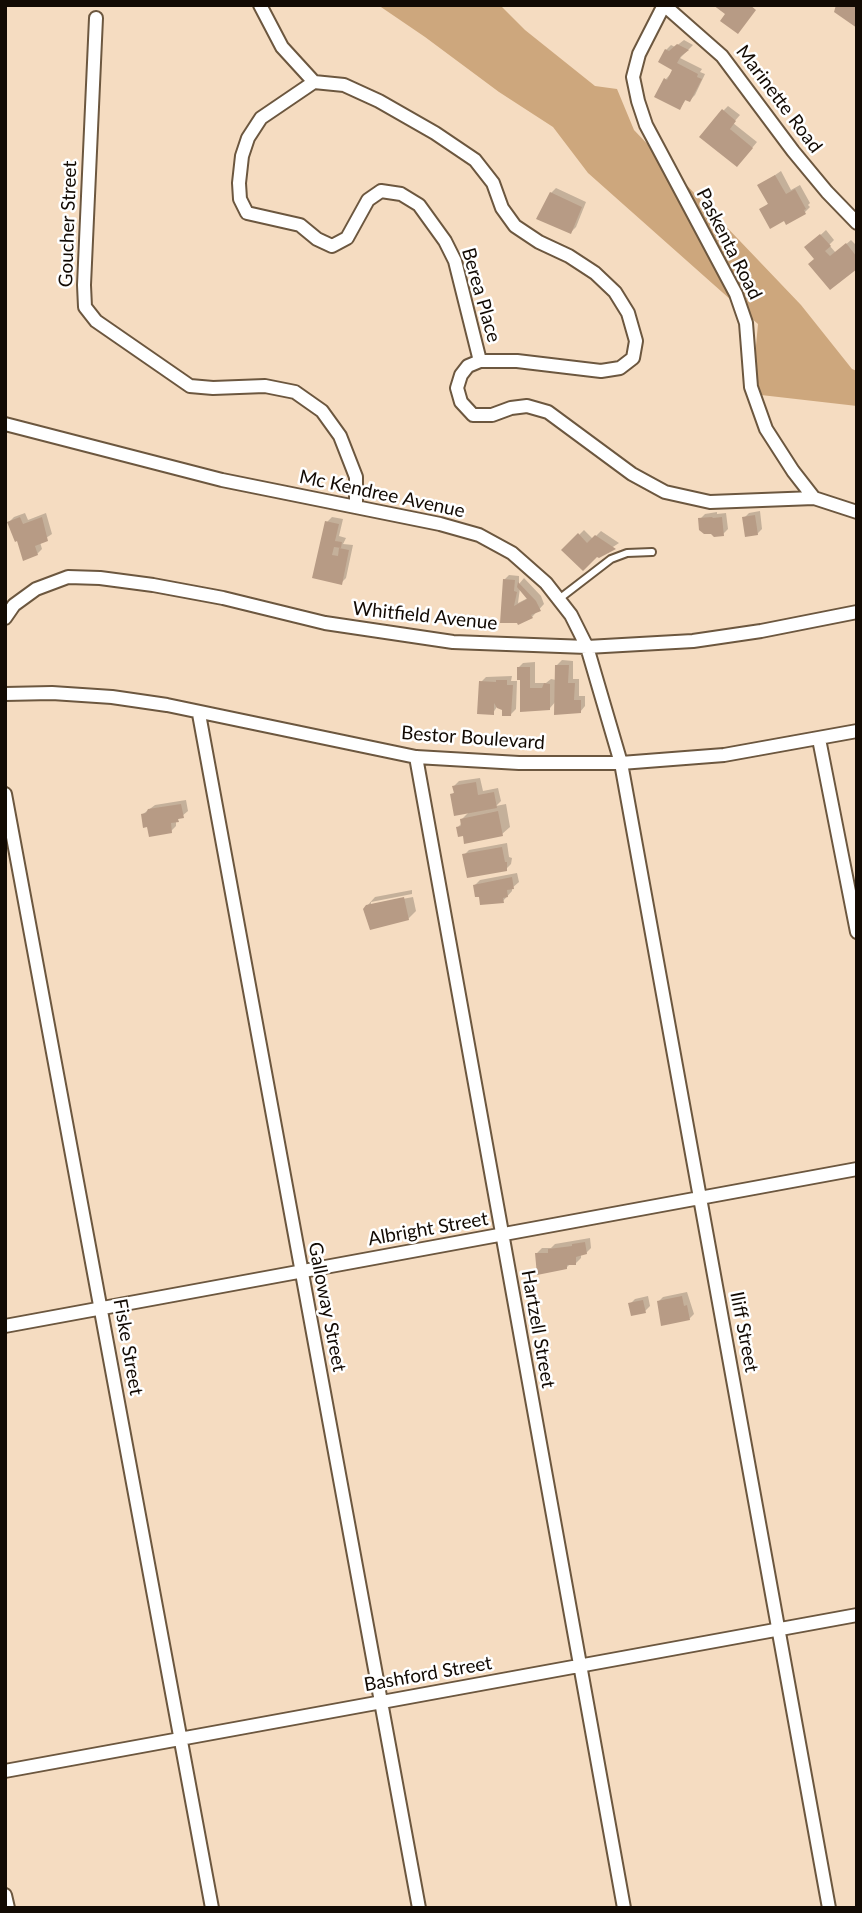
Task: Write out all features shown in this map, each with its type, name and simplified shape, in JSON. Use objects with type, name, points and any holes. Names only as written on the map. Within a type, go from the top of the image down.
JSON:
[{"type":"street","points":[[260,5],[282,47],[314,82],[344,85],[379,101],[475,160],[493,183],[502,208],[515,226],[595,273],[615,292],[628,313],[636,341],[633,358],[621,368],[601,371],[517,361],[480,361],[468,366],[461,375],[457,388],[461,402],[473,415],[492,415],[527,406],[548,412],[632,474],[665,492],[710,502],[814,498],[857,512]]},
{"type":"street","name":"Marinette Road","points":[[664,5],[722,56],[793,151],[857,223]]},
{"type":"street","name":"Paskenta Road","points":[[664,5],[639,54],[633,77],[638,101],[646,125],[736,294],[746,323],[751,387],[766,429],[814,498]]},
{"type":"street","name":"Goucher Street","points":[[96,18],[83,285],[85,307],[96,321],[190,386],[265,386],[295,392],[322,411],[340,436],[356,477],[356,508]]},
{"type":"street","name":"Berea Place","points":[[314,82],[261,118],[248,138],[239,183],[240,199],[247,213],[300,225],[317,239],[332,246],[347,238],[368,200],[381,191],[401,194],[419,205],[445,241],[455,261],[480,361]]},
{"type":"street","name":"Mc Kendree Avenue","points":[[5,424],[222,480],[440,524],[479,535],[512,553],[546,583],[571,615],[587,647],[621,763]]},
{"type":"street","name":"Whitfield Avenue","points":[[5,618],[14,605],[36,589],[68,577],[100,578],[223,598],[325,624],[453,642],[587,647],[693,641],[857,612]]},
{"type":"street","name":"Bestor Boulevard","points":[[5,694],[113,696],[416,757],[519,763],[621,763],[723,755],[857,732]]},
{"type":"street","name":"Galloway Street","points":[[200,714],[300,1272],[419,1908]]},
{"type":"street","points":[[819,739],[857,932]]},
{"type":"street","name":"Hartzell Street","points":[[416,757],[624,1908]]},
{"type":"street","name":"Iliff Street","points":[[621,763],[829,1908]]},
{"type":"street","name":"Fiske Street","points":[[5,793],[212,1908]]},
{"type":"street","name":"Albright Street","points":[[5,1326],[857,1169]]},
{"type":"street","name":"Bashford Street","points":[[5,1771],[857,1615]]},
{"type":"street","points":[[5,1895],[8,1908]]},
{"type":"lane","points":[[559,599],[611,559],[627,553],[652,552]]},
{"type":"shaded area","points":[[378,5],[500,5],[525,30],[595,86],[617,89],[634,130],[801,305],[852,369],[857,371],[857,406],[761,395],[754,367],[758,324],[588,173],[553,127],[499,92]]},
{"type":"building","points":[[713,5],[750,5],[756,10],[738,34],[720,21],[725,14]]},
{"type":"building","points":[[836,5],[857,6],[857,28],[834,12]]},
{"type":"building","points":[[677,44],[689,50],[677,63],[702,79],[690,102],[685,100],[680,110],[654,97],[664,78],[667,80],[672,70],[658,62],[665,49],[669,51]]},
{"type":"building","points":[[722,109],[736,121],[730,129],[753,148],[737,167],[699,137]]},
{"type":"building","points":[[775,175],[786,194],[795,189],[806,214],[786,225],[784,221],[770,229],[759,209],[768,204],[757,185]]},
{"type":"building","points":[[550,192],[582,207],[571,234],[536,219]]},
{"type":"building","points":[[820,234],[831,246],[825,251],[830,256],[846,243],[857,257],[857,269],[830,290],[808,264],[814,259],[804,247]]},
{"type":"building","points":[[755,515],[758,535],[745,537],[742,517]]},
{"type":"building","points":[[20,517],[23,524],[42,517],[48,541],[35,546],[38,555],[23,561],[7,522]]},
{"type":"building","points":[[722,517],[724,536],[714,537],[699,530],[698,518]]},
{"type":"building","points":[[325,521],[339,524],[335,541],[342,542],[341,548],[334,547],[332,555],[338,556],[339,548],[349,550],[342,585],[312,578]]},
{"type":"building","points":[[578,533],[587,543],[595,535],[616,549],[597,557],[583,571],[561,550]]},
{"type":"building","points":[[503,579],[515,580],[514,591],[517,592],[514,606],[527,599],[517,587],[518,582],[536,601],[541,611],[518,625],[500,623]]},
{"type":"building","points":[[555,665],[569,665],[568,683],[575,683],[574,700],[581,700],[581,713],[554,715]]},
{"type":"building","points":[[517,667],[530,667],[530,688],[542,688],[544,683],[550,684],[550,710],[520,712],[520,680],[517,680]]},
{"type":"building","points":[[507,680],[507,685],[513,685],[511,716],[502,716],[502,710],[494,703],[494,715],[477,714],[479,681]]},
{"type":"building","points":[[476,782],[478,795],[494,792],[497,808],[454,816],[450,794],[454,793],[452,786]]},
{"type":"building","points":[[181,804],[184,818],[171,823],[172,833],[149,837],[147,827],[143,828],[141,814],[148,809]]},
{"type":"building","points":[[498,811],[503,836],[464,844],[463,836],[458,837],[456,827],[461,826],[460,819]]},
{"type":"building","points":[[502,847],[507,871],[467,878],[462,854]]},
{"type":"building","points":[[512,877],[514,889],[507,890],[508,897],[503,898],[504,903],[480,905],[473,885]]},
{"type":"building","points":[[404,897],[409,920],[370,930],[363,909],[366,905]]},
{"type":"building","points":[[585,1242],[587,1254],[576,1257],[576,1265],[567,1265],[567,1269],[537,1275],[535,1253],[548,1253],[548,1249]]},
{"type":"building","points":[[682,1296],[690,1320],[661,1326],[657,1301]]},
{"type":"building","points":[[643,1300],[646,1313],[631,1316],[628,1303]]}]
